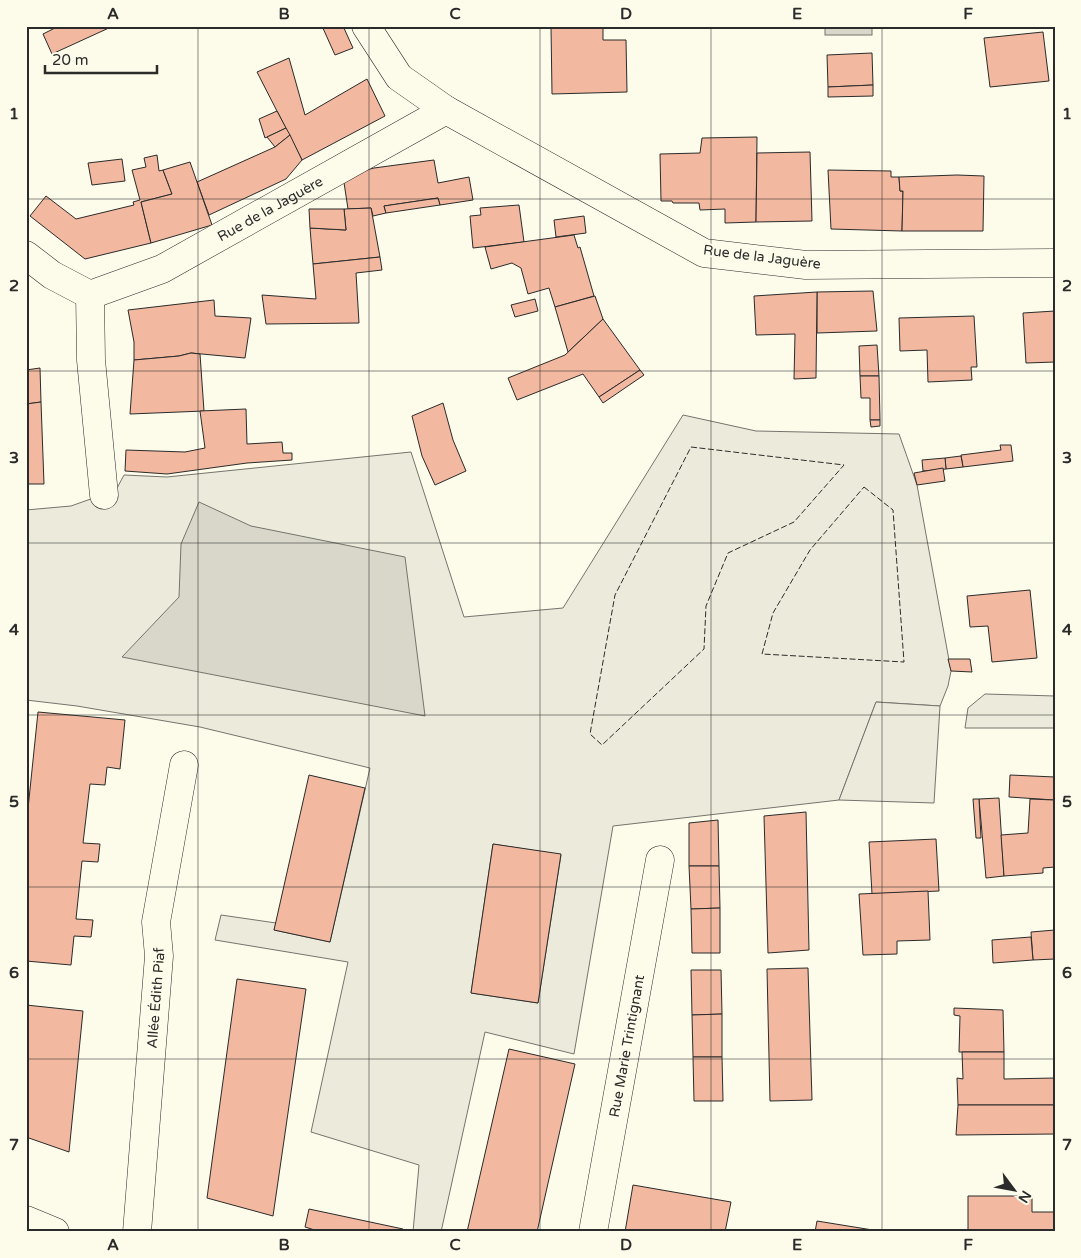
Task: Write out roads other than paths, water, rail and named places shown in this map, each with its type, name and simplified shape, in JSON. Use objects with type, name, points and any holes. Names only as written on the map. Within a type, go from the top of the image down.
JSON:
[{"type":"street","name":"Rue de la Jaguère","points":[[366,26],[399,77],[446,110],[704,253],[806,265],[1055,263]]},
{"type":"street","name":"Rue de la Jaguère","points":[[90,295],[162,269],[446,110]]},
{"type":"street","points":[[26,255],[52,275],[90,295],[90,360],[104,495]]},
{"type":"street","name":"Allée Édith Piaf","points":[[137,1232],[160,956],[156,922],[184,765]]},
{"type":"street","name":"Rue Marie Trintignant","points":[[593,1232],[660,860]]},
{"type":"street","points":[[26,1220],[54,1232]]}]
